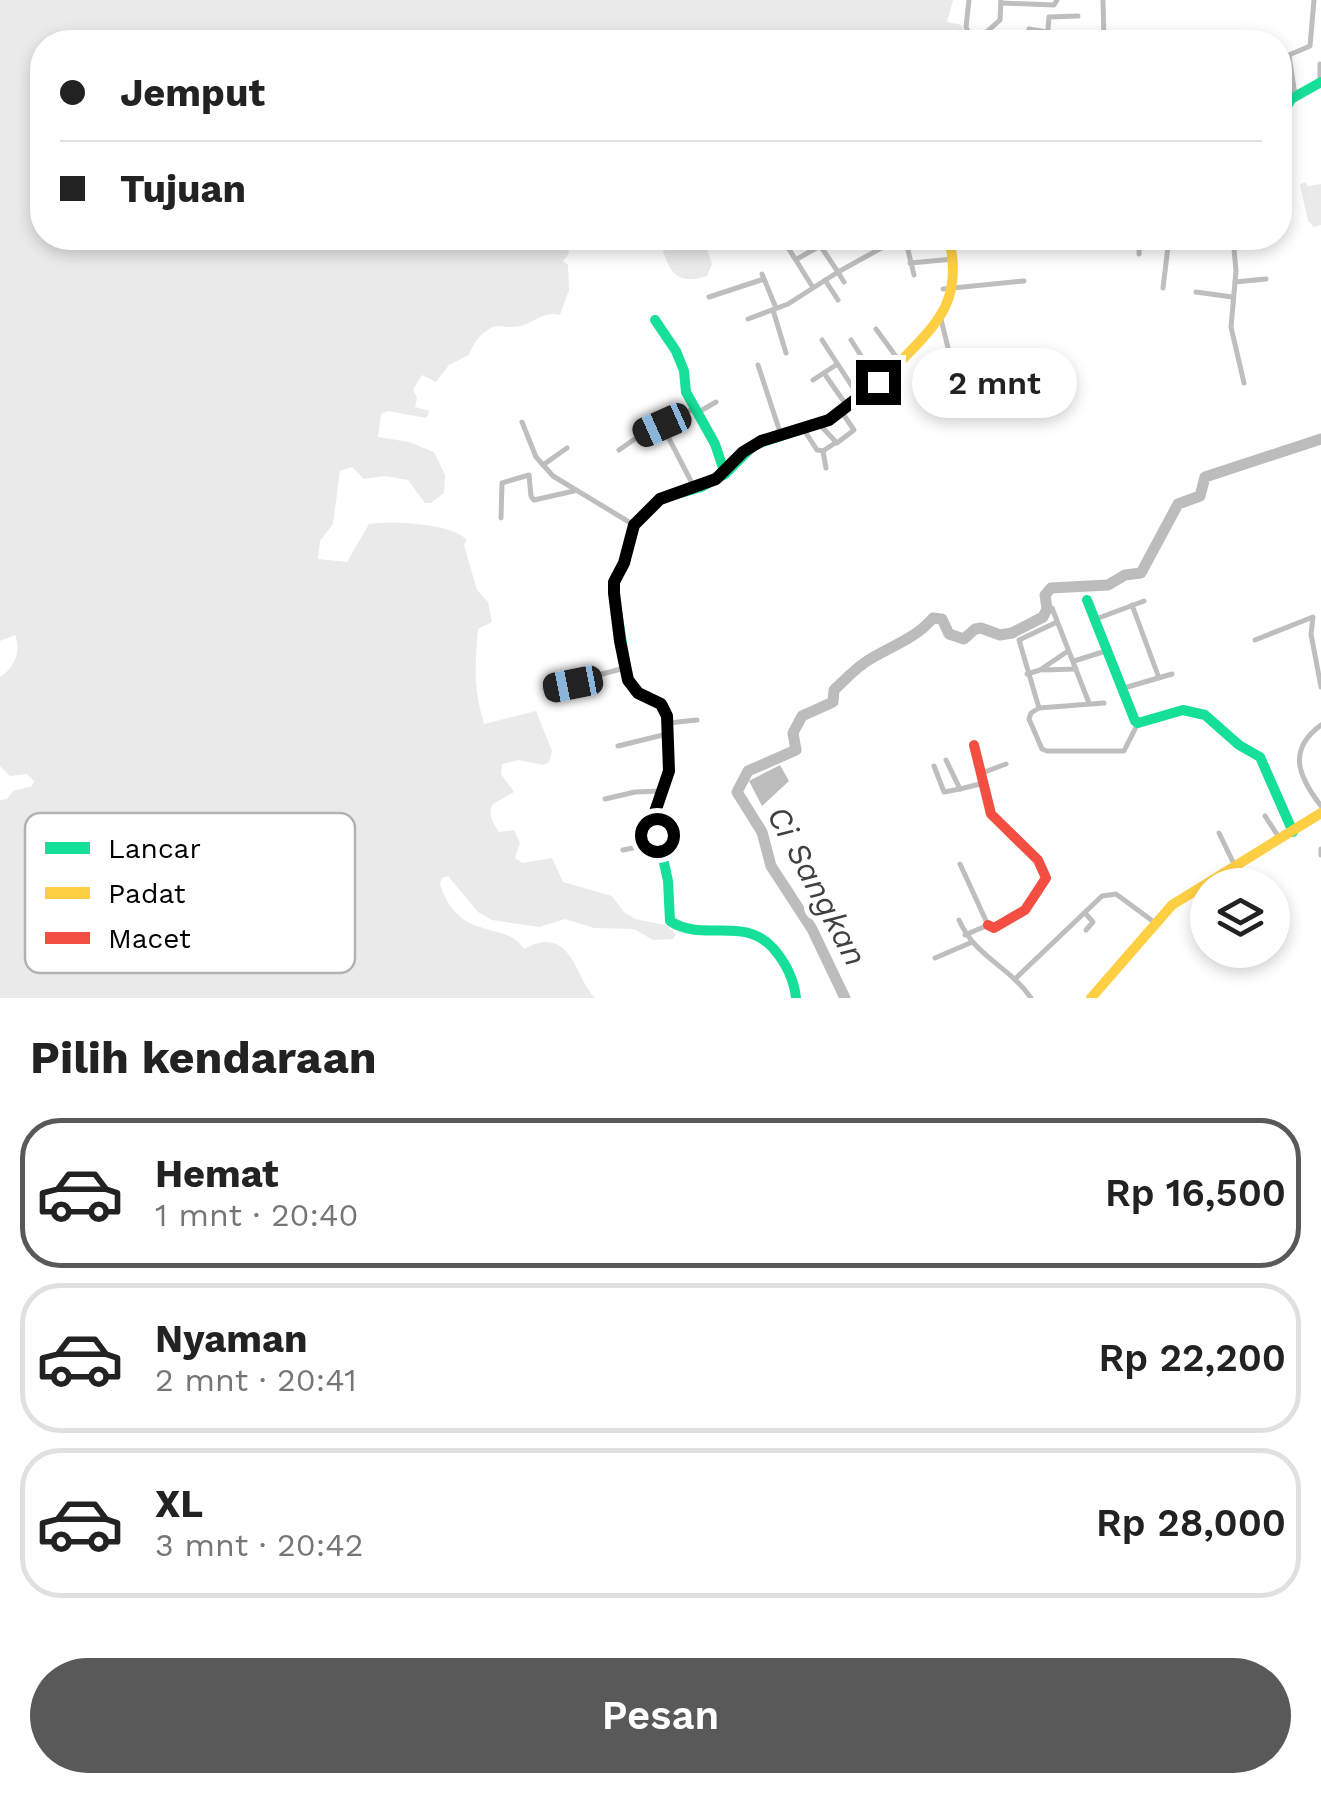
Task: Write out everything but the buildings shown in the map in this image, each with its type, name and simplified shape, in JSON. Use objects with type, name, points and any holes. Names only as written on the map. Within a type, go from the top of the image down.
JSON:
[{"type":"street","points":[[969,0],[969,30]]},
{"type":"street","points":[[990,30],[997,25],[1001,2],[1054,6],[1057,0]]},
{"type":"street","points":[[1103,0],[1104,30]]},
{"type":"street","points":[[1292,54],[1309,47],[1314,0]]},
{"type":"street","points":[[1047,30],[1050,16],[1078,16]]},
{"type":"street","points":[[1029,29],[1035,30]]},
{"type":"street","points":[[1292,99],[1321,82],[1320,64]]},
{"type":"street","points":[[790,250],[812,286]]},
{"type":"street","points":[[796,259],[813,250]]},
{"type":"street","points":[[824,250],[844,282]]},
{"type":"street","points":[[748,319],[788,304],[812,286],[878,250]]},
{"type":"street","points":[[908,250],[914,275]]},
{"type":"street","points":[[932,358],[948,352],[941,319],[954,259],[951,250]]},
{"type":"street","points":[[1139,250],[1139,254]]},
{"type":"street","points":[[1163,288],[1168,250]]},
{"type":"street","points":[[1234,250],[1231,327],[1244,382]]},
{"type":"street","points":[[910,263],[954,259]]},
{"type":"street","points":[[710,297],[763,276],[786,353]]},
{"type":"street","points":[[1235,282],[1266,279]]},
{"type":"street","points":[[825,280],[838,300]]},
{"type":"street","points":[[948,289],[1024,281]]},
{"type":"street","points":[[1196,292],[1232,297]]},
{"type":"street","points":[[796,998],[791,976],[779,954],[752,930],[684,930],[671,924],[668,881],[654,817],[669,771],[669,728],[664,707],[634,690],[625,668],[614,582],[624,563],[634,525],[660,499],[725,474],[750,447],[820,425],[878,382],[941,319]]},
{"type":"street","points":[[655,320],[676,350],[695,411],[715,444],[725,474]]},
{"type":"street","points":[[876,330],[900,362]]},
{"type":"street","points":[[822,340],[859,397]]},
{"type":"street","points":[[851,340],[878,382]]},
{"type":"street","points":[[758,364],[781,435]]},
{"type":"street","points":[[813,380],[836,365]]},
{"type":"street","points":[[824,451],[854,431],[826,376]]},
{"type":"street","points":[[619,450],[642,434],[716,402]]},
{"type":"street","points":[[522,422],[543,465],[574,491],[634,525]]},
{"type":"street","points":[[662,425],[695,488]]},
{"type":"street","points":[[820,425],[835,443]]},
{"type":"street","points":[[804,430],[816,448],[824,451]]},
{"type":"street","points":[[543,465],[567,448]]},
{"type":"street","points":[[824,451],[826,468]]},
{"type":"street","points":[[501,518],[502,483],[518,476],[529,476],[530,496],[534,500],[574,491]]},
{"type":"street","points":[[1087,600],[1138,723]]},
{"type":"street","points":[[1096,619],[1144,600]]},
{"type":"street","points":[[1132,605],[1159,678]]},
{"type":"street","points":[[1052,608],[1090,704]]},
{"type":"street","points":[[1255,640],[1312,616],[1311,634],[1321,687]]},
{"type":"street","points":[[1038,708],[1018,646],[1020,638],[1057,622]]},
{"type":"street","points":[[1040,670],[1069,650]]},
{"type":"street","points":[[1074,661],[1109,650]]},
{"type":"street","points":[[545,689],[625,668]]},
{"type":"street","points":[[1027,674],[1076,669]]},
{"type":"street","points":[[1124,688],[1172,674]]},
{"type":"street","points":[[1104,704],[1038,708],[1029,719],[1047,752],[1124,751],[1138,723],[1186,709],[1205,715],[1262,760],[1293,832]]},
{"type":"street","points":[[618,746],[696,720]]},
{"type":"street","points":[[1091,998],[1172,905],[1320,813],[1299,755],[1303,740],[1321,725]]},
{"type":"street","points":[[965,935],[988,926],[994,928],[1025,910],[1046,878],[1039,859],[992,818],[974,745]]},
{"type":"street","points":[[946,760],[960,790]]},
{"type":"street","points":[[934,766],[944,792],[960,790],[1006,764]]},
{"type":"street","points":[[604,799],[634,792],[663,792]]},
{"type":"street","points":[[1266,816],[1280,840]]},
{"type":"street","points":[[1218,833],[1236,866]]},
{"type":"street","points":[[623,850],[658,842]]},
{"type":"street","points":[[960,864],[988,926]]},
{"type":"street","points":[[1016,979],[1098,898],[1116,894],[1154,922]]},
{"type":"street","points":[[1067,921],[1082,916],[1093,922],[1086,930]]},
{"type":"street","points":[[959,920],[970,942],[1016,979],[1031,998]]},
{"type":"street","points":[[935,958],[970,942]]},
{"type":"shaded area","points":[[0,0],[953,0],[947,22],[962,25],[963,30],[30,30],[30,250],[568,250],[563,261],[568,265],[569,290],[560,315],[547,315],[519,326],[492,327],[479,337],[469,355],[449,365],[436,382],[422,375],[413,390],[417,397],[415,407],[430,411],[426,418],[388,411],[381,414],[378,437],[409,442],[434,452],[445,475],[444,493],[425,503],[408,480],[385,476],[364,479],[352,467],[340,471],[333,524],[320,541],[318,559],[347,562],[369,524],[435,527],[467,540],[464,545],[477,590],[488,602],[492,622],[478,629],[476,687],[484,724],[536,711],[552,751],[544,765],[519,760],[502,764],[501,774],[514,792],[493,804],[491,815],[495,825],[499,832],[514,830],[520,843],[515,858],[523,863],[552,858],[563,882],[612,896],[635,919],[665,925],[676,934],[673,939],[653,940],[634,929],[594,928],[565,919],[539,927],[492,920],[478,912],[448,876],[440,884],[459,916],[470,923],[505,934],[524,949],[540,943],[562,948],[595,998],[0,998],[0,800],[7,799],[13,791],[32,786],[34,781],[27,774],[10,776],[0,766],[0,677],[13,664],[18,647],[15,635],[0,641]]},
{"type":"shaded area","points":[[1305,182],[1308,186],[1321,184],[1321,225],[1314,227],[1308,221],[1300,185]]},
{"type":"shaded area","points":[[663,250],[707,250],[712,264],[707,276],[695,279],[678,276],[668,265]]},
{"type":"shaded area","points":[[780,765],[789,781],[762,806],[749,781]]},
{"type":"waterway","name":"Ci Sangkan","points":[[845,998],[812,929],[771,866],[762,832],[737,792],[748,771],[796,750],[793,733],[802,716],[833,702],[834,690],[857,669],[912,636],[933,618],[942,619],[949,634],[964,639],[981,628],[1000,635],[1012,633],[1043,617],[1047,609],[1045,595],[1051,588],[1108,585],[1125,575],[1141,573],[1178,504],[1200,496],[1205,477],[1321,439]]},
{"type":"traffic: fast","points":[[1292,98],[1321,82]]},
{"type":"traffic: fast","points":[[655,320],[676,351],[684,371],[686,392],[715,444],[725,474]]},
{"type":"traffic: fast","points":[[796,998],[785,965],[761,938],[736,931],[696,930],[670,921],[668,881],[654,817],[669,771],[667,716],[661,704],[638,693],[628,680],[614,583],[634,525],[660,499],[701,487],[725,474],[754,445],[829,420],[900,362]]},
{"type":"traffic: fast","points":[[1087,600],[1135,721],[1183,710],[1205,715],[1239,745],[1260,757],[1293,832]]},
{"type":"traffic: slow","points":[[900,362],[945,308],[953,277],[951,250]]},
{"type":"traffic: slow","points":[[1091,998],[1172,905],[1321,813]]},
{"type":"traffic: jam","points":[[974,745],[991,814],[1038,860],[1046,878],[1025,910],[994,928],[988,925]]},
{"type":"route","points":[[657,835],[654,817],[669,771],[667,716],[658,701],[638,693],[628,680],[614,593],[614,582],[624,563],[634,525],[660,499],[725,474],[743,452],[761,441],[820,425],[878,382]]}]
